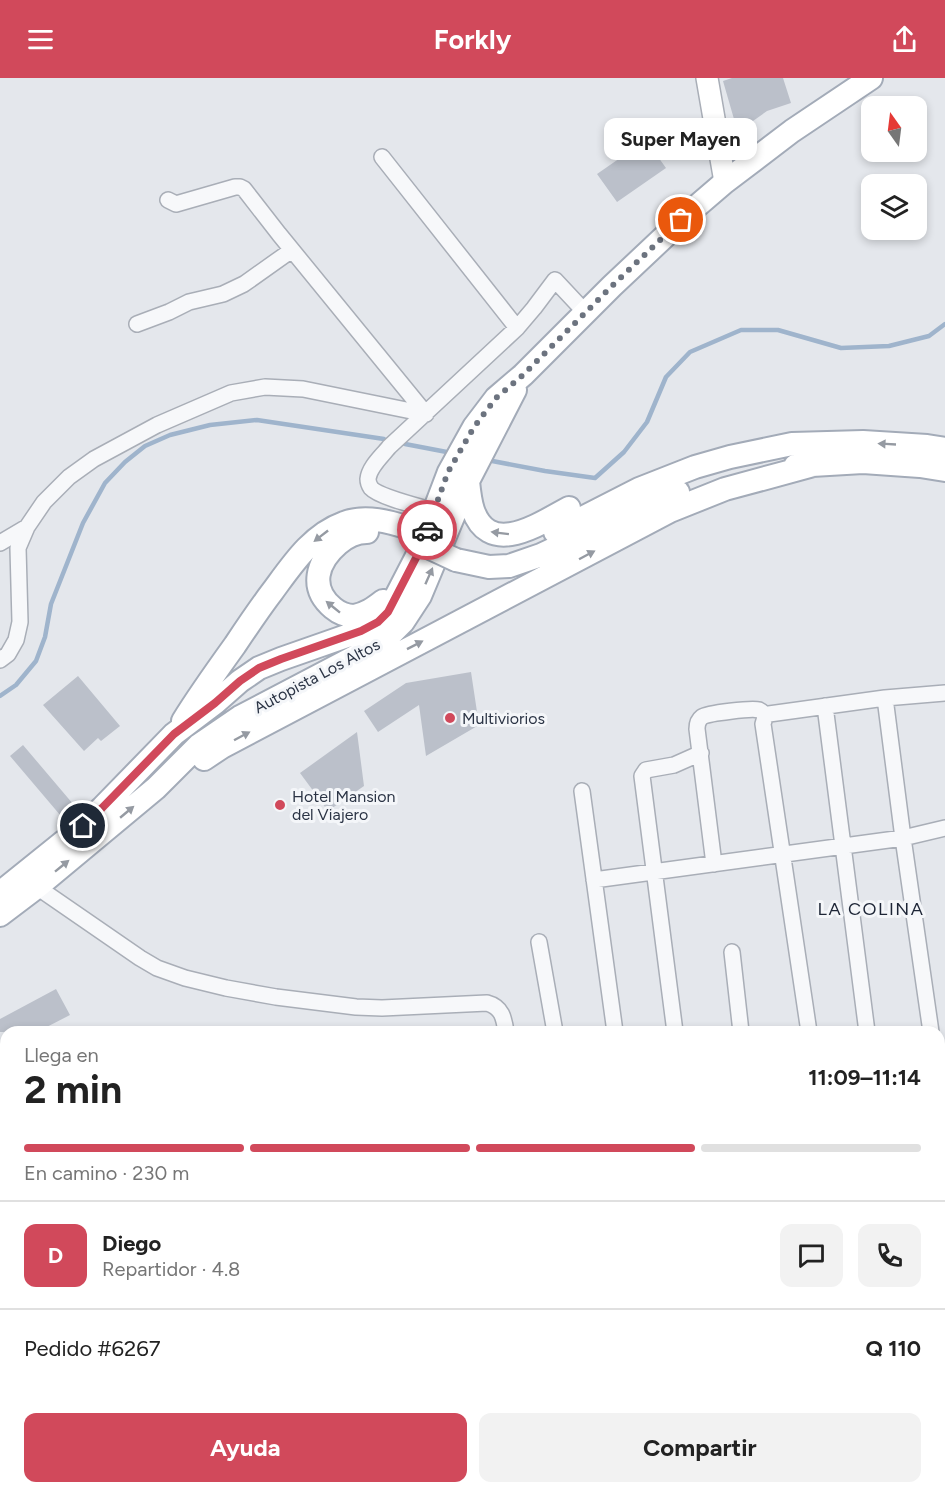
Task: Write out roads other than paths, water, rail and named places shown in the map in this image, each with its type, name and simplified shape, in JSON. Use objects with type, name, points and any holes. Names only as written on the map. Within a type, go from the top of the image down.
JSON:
[{"type":"main road","name":"Autopista Los Altos","points":[[156,788],[199,745],[240,717],[366,651],[388,637],[403,622],[420,596],[462,477],[496,398],[523,375],[665,234],[725,182],[792,131],[871,78]]},
{"type":"main road","points":[[462,477],[472,508],[484,529],[497,534],[509,535],[529,529],[637,473],[660,465],[721,452],[792,444],[863,442],[945,449]]},
{"type":"main road","points":[[458,553],[515,550],[639,489],[694,467],[792,444]]},
{"type":"main road","points":[[0,915],[55,850],[102,808],[174,734],[288,570],[306,548],[322,534],[343,523],[380,520],[395,523],[413,535],[489,567],[509,566],[541,555],[658,500],[708,482],[750,471],[863,462],[945,470]]},
{"type":"main road","points":[[0,893],[31,880],[156,788],[231,742],[670,512],[725,489],[810,466]]},
{"type":"main road","name":"Autopista Los Altos","points":[[174,734],[259,668],[361,631],[378,622],[388,612],[417,556],[434,511],[462,477]]},
{"type":"main road","points":[[401,587],[373,609],[352,616],[340,613],[326,602],[319,587],[319,569],[328,552],[345,537],[362,532],[381,531],[413,535]]},
{"type":"street","points":[[707,78],[725,182]]},
{"type":"street","points":[[382,157],[517,328]]},
{"type":"street","points":[[168,200],[173,204],[180,203],[217,191],[240,187],[244,189],[426,414]]},
{"type":"street","points":[[137,324],[170,312],[196,299],[223,294],[244,284],[292,250]]},
{"type":"street","points":[[434,511],[372,489],[368,481],[370,472],[378,459],[517,328],[555,280],[585,312]]},
{"type":"street","points":[[0,660],[8,654],[16,640],[20,622],[18,549],[27,527],[44,502],[69,477],[94,459],[157,425],[231,393],[265,387],[303,389],[426,414]]},
{"type":"street","points":[[0,543],[27,527]]},
{"type":"street","points":[[808,1026],[763,724],[765,717],[770,714],[885,698],[945,693]]},
{"type":"street","points":[[885,698],[930,1026]]},
{"type":"street","points":[[825,706],[866,1026]]},
{"type":"street","points":[[714,864],[697,725],[701,718],[712,713],[754,709],[761,711],[765,717]]},
{"type":"street","points":[[674,1026],[642,773],[646,770],[674,765],[701,753]]},
{"type":"street","points":[[582,791],[614,1026]]},
{"type":"street","points":[[594,880],[903,838],[945,828]]},
{"type":"street","points":[[31,880],[140,958],[157,968],[185,978],[276,997],[356,1007],[487,1004],[493,1005],[502,1012],[505,1026]]},
{"type":"street","points":[[539,942],[554,1026]]},
{"type":"street","points":[[732,952],[740,1026]]},
{"type":"waterway","points":[[487,460],[595,478],[624,452],[647,422],[666,377],[690,352],[741,330],[778,330],[841,348],[889,346],[929,336],[945,324]]},
{"type":"waterway","points":[[0,696],[16,685],[36,661],[45,637],[51,604],[83,523],[105,483],[125,462],[145,446],[170,435],[210,425],[257,420],[384,439]]},
{"type":"waterway","points":[[405,444],[452,453]]},
{"type":"place","name":"Super Mayen","points":[[681,220]]},
{"type":"place","name":"Multiviorios","points":[[450,718]]},
{"type":"place","name":"Hotel Mansion del Viajero","points":[[280,805]]},
{"type":"district","name":"LA COLINA","points":[[871,909]]}]
